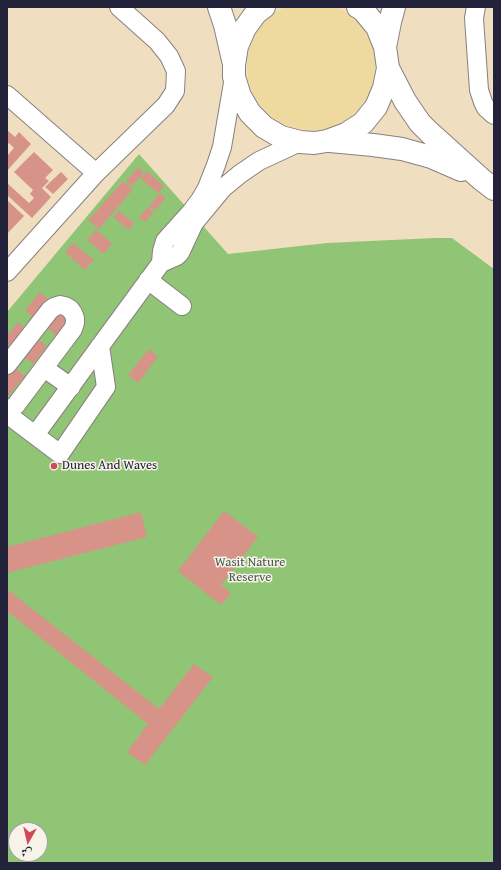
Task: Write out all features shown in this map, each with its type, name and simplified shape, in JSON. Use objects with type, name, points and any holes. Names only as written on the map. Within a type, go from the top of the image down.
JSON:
[{"type":"main road","points":[[219,7],[225,25],[240,96],[250,113],[264,127],[281,137],[300,142],[314,143],[327,141],[346,134],[363,123],[376,107],[384,88],[388,68]]},
{"type":"main road","points":[[234,71],[237,46],[244,28],[256,13],[264,7]]},
{"type":"main road","points":[[358,7],[363,10],[376,27],[385,47],[388,68],[405,101],[420,123],[487,184]]},
{"type":"main road","points":[[385,47],[394,7]]},
{"type":"main road","points":[[327,141],[373,145],[417,152],[445,162],[487,184]]},
{"type":"street","points":[[7,272],[96,172],[166,105],[175,91],[176,71],[169,56],[157,41],[119,7]]},
{"type":"street","points":[[476,7],[474,18],[479,90],[486,108],[494,115]]},
{"type":"street","points":[[35,435],[161,263],[177,256],[180,253],[194,223],[219,156],[224,138],[234,71]]},
{"type":"street","points":[[7,95],[96,172]]},
{"type":"street","points":[[200,208],[240,174],[259,161],[300,142]]},
{"type":"street","points":[[148,280],[182,306]]},
{"type":"street","points":[[7,365],[50,310],[60,305],[70,309],[75,318],[73,329],[16,405],[7,409]]},
{"type":"street","points":[[7,414],[60,454],[106,387],[100,346]]},
{"type":"street","points":[[44,368],[71,387]]},
{"type":"green space","name":"Wasit Nature Reserve","points":[[139,154],[228,254],[327,243],[452,238],[494,269],[494,863],[7,863],[7,312]]},
{"type":"sand","points":[[305,2],[317,2],[330,5],[341,10],[352,17],[360,25],[372,47],[375,66],[374,78],[370,90],[360,107],[352,115],[330,127],[317,130],[305,130],[292,127],[281,122],[270,115],[262,107],[250,85],[247,72],[247,60],[250,47],[255,36],[262,25],[270,17],[292,5]]},
{"type":"building","points":[[7,130],[15,137],[19,132],[31,144],[7,171],[7,156],[14,148],[9,143],[7,145]]},
{"type":"building","points":[[34,152],[53,170],[45,178],[49,181],[42,188],[51,197],[32,218],[7,195],[7,183],[29,203],[34,198],[30,194],[33,190],[14,172]]},
{"type":"building","points":[[138,167],[144,173],[132,186],[126,181]]},
{"type":"building","points":[[147,171],[164,186],[158,193],[141,179]]},
{"type":"building","points":[[61,172],[68,179],[53,194],[45,187]]},
{"type":"building","points":[[123,181],[133,189],[99,229],[88,220]]},
{"type":"building","points":[[160,193],[166,198],[155,210],[149,206]]},
{"type":"building","points":[[7,200],[24,216],[7,234]]},
{"type":"building","points":[[148,207],[154,212],[145,222],[139,217]]},
{"type":"building","points":[[119,211],[134,223],[129,230],[113,217]]},
{"type":"building","points":[[96,230],[112,243],[104,254],[87,240]]},
{"type":"building","points":[[73,243],[94,260],[85,270],[65,252]]},
{"type":"building","points":[[40,292],[51,302],[36,320],[25,310]]},
{"type":"building","points":[[59,309],[70,318],[56,335],[45,326]]},
{"type":"building","points":[[18,322],[29,331],[14,349],[7,343],[7,336]]},
{"type":"building","points":[[37,338],[47,346],[33,364],[22,355]]},
{"type":"building","points":[[149,349],[158,357],[138,383],[128,375]]},
{"type":"building","points":[[14,367],[25,376],[7,397],[7,376]]},
{"type":"building","points":[[224,511],[258,537],[221,585],[231,593],[221,605],[178,571]]},
{"type":"building","points":[[141,512],[147,537],[7,573],[7,547]]},
{"type":"building","points":[[7,589],[159,709],[194,664],[213,677],[145,765],[127,752],[148,724],[7,611]]},
{"type":"place","name":"Dunes And Waves","points":[[54,466]]}]
